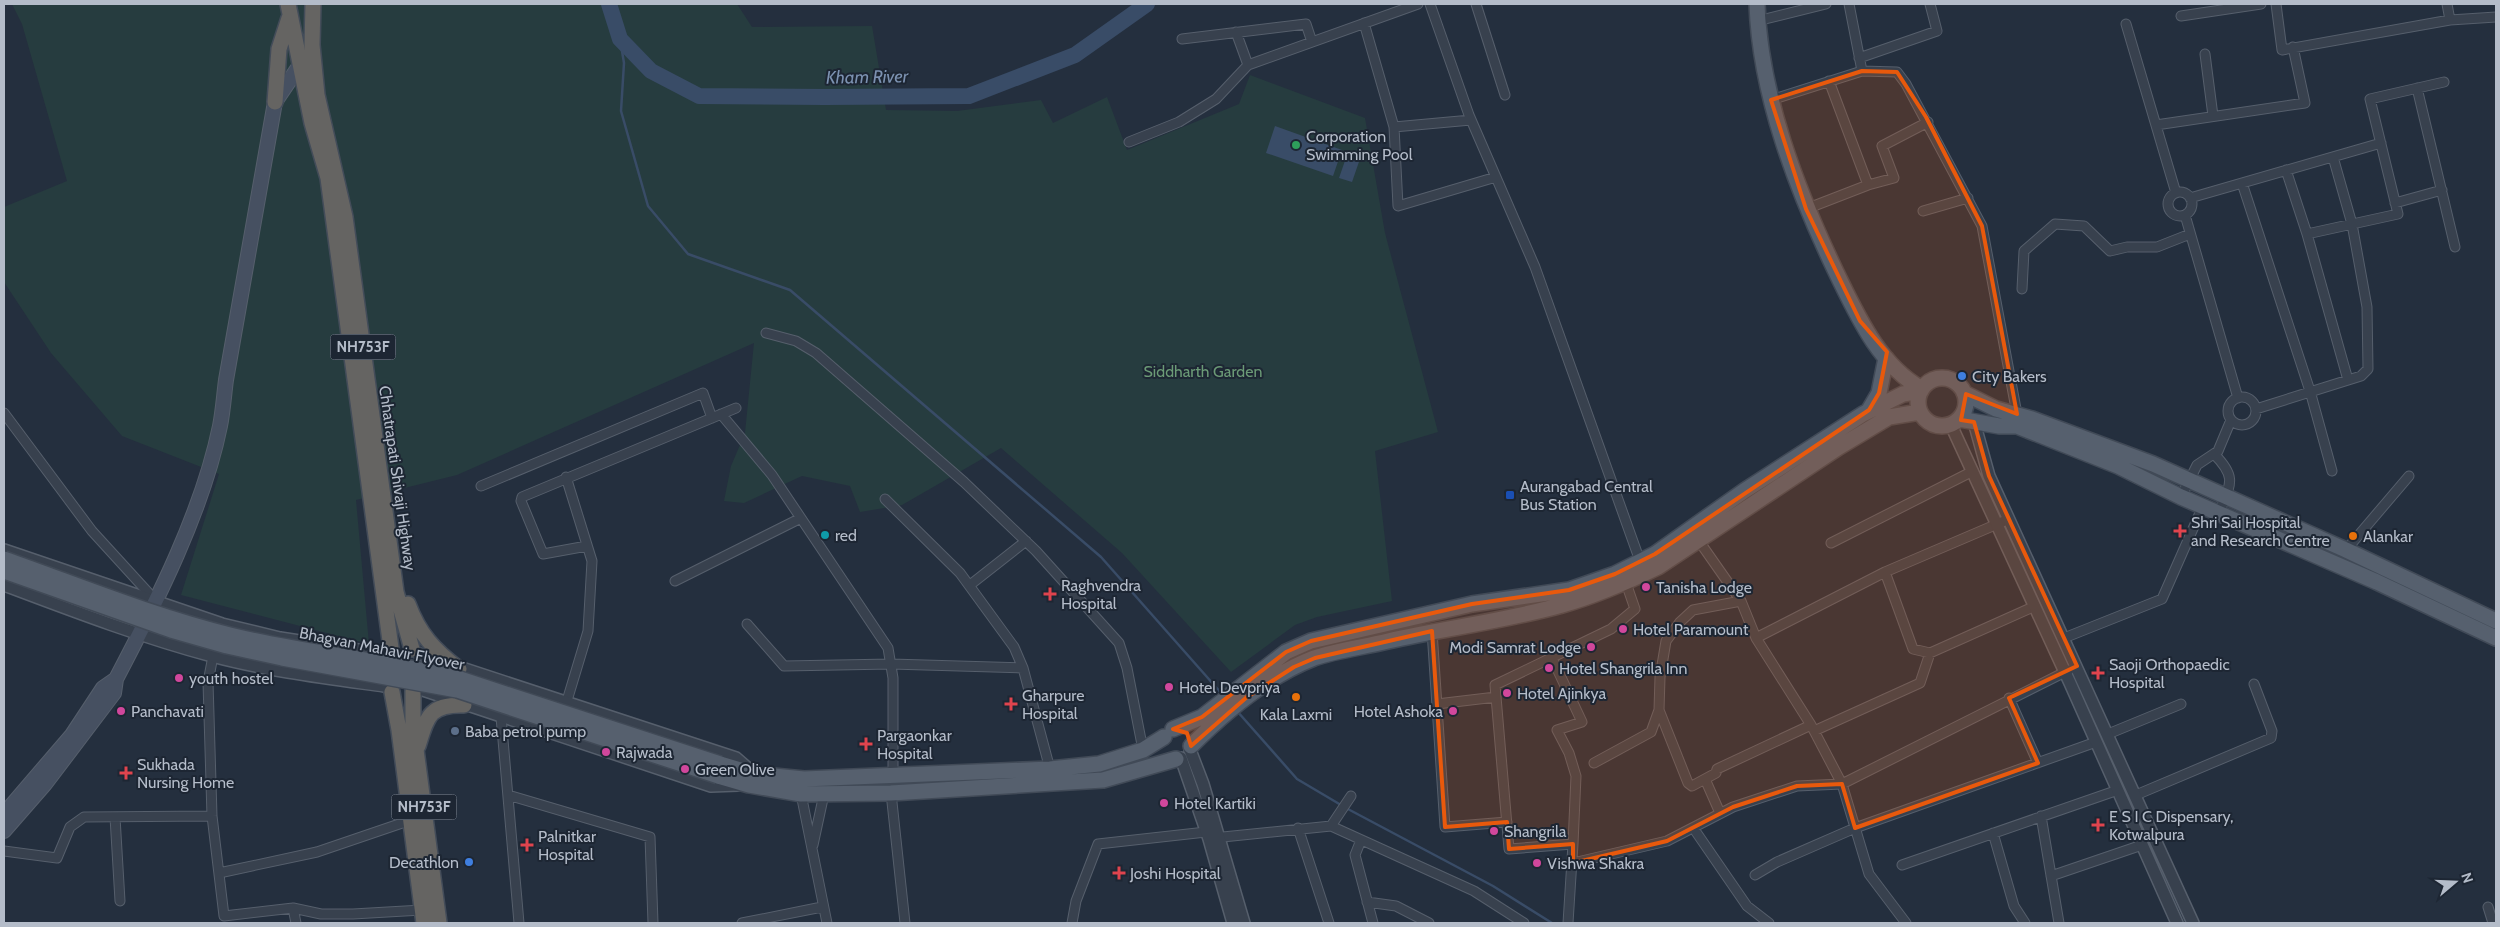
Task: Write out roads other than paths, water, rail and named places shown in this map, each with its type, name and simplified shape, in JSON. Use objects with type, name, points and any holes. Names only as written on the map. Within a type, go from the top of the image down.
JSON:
[{"type":"highway","name":"NH753F","points":[[312,45],[313,4]]},
{"type":"highway","name":"NH753F","points":[[289,10],[299,66]]},
{"type":"highway","points":[[275,102],[279,49],[289,10]]},
{"type":"highway","name":"Chhatrapati Shivaji Highway","points":[[312,45],[318,95],[345,217],[396,592],[415,651]]},
{"type":"highway","name":"Chhatrapati Shivaji Highway","points":[[299,66],[312,123],[328,178],[387,651]]},
{"type":"highway","points":[[391,556],[414,622],[433,649],[459,669]]},
{"type":"highway","points":[[387,651],[402,646],[415,651]]},
{"type":"highway","name":"NH753F","points":[[387,651],[378,670],[388,689],[411,820],[423,917]]},
{"type":"highway","name":"NH753F","points":[[415,651],[423,659],[425,672],[415,690],[413,726],[439,923]]},
{"type":"highway","points":[[388,689],[403,694],[415,690]]},
{"type":"highway","points":[[416,751],[426,722],[434,711],[446,705],[464,705]]},
{"type":"main road","points":[[1762,4],[1757,14],[1771,100],[1806,209],[1860,321],[1886,358],[1914,384],[1925,387]]},
{"type":"main road","points":[[4,831],[45,784],[99,716],[114,693],[116,679],[139,635],[175,557],[206,477],[221,426],[234,333],[275,102],[312,45]]},
{"type":"main road","points":[[1876,344],[1906,368],[1925,387]]},
{"type":"main road","points":[[1869,410],[1879,394],[1886,358]]},
{"type":"main road","points":[[752,779],[800,794],[891,793],[1103,780],[1185,753],[1206,722],[1243,692],[1286,652],[1311,641],[1472,604],[1569,590],[1615,574],[1655,554],[1744,491],[1869,410],[1903,394],[1947,379],[1960,387],[1964,393],[1965,407],[1961,422]]},
{"type":"main road","points":[[1925,387],[1918,405],[1920,412],[1930,423],[1944,426],[1961,422],[2017,426],[2118,466],[2203,506],[2378,582],[2496,638]]},
{"type":"main road","points":[[1964,393],[1996,408],[2018,414],[2153,464],[2346,550],[2496,621]]},
{"type":"main road","points":[[1243,692],[1315,658],[1432,631],[1551,608],[1626,583],[1658,567],[1699,541],[1839,447],[1889,418],[1920,412]]},
{"type":"main road","name":"Bhagvan Mahavir Flyover","points":[[4,559],[169,617],[228,635],[282,647],[431,671],[460,679],[719,770]]},
{"type":"main road","name":"Bhagvan Mahavir Flyover","points":[[4,571],[171,630],[227,646],[457,690],[752,779]]},
{"type":"main road","points":[[4,814],[72,734],[103,688],[116,679]]},
{"type":"main road","points":[[752,779],[804,779],[1050,770],[1099,764],[1143,750],[1168,733],[1206,722]]},
{"type":"main road","points":[[1168,733],[1164,751],[1185,753]]},
{"type":"main road","points":[[1168,733],[1187,733],[1185,753]]},
{"type":"street","points":[[1129,142],[1179,122],[1216,99],[1248,65],[1418,4]]},
{"type":"street","points":[[1430,4],[1471,120],[1535,267],[1640,562]]},
{"type":"street","points":[[1476,4],[1504,95]]},
{"type":"street","points":[[1757,14],[1826,4]]},
{"type":"street","points":[[1849,4],[1862,71]]},
{"type":"street","points":[[1859,58],[1937,31],[1930,4]]},
{"type":"street","points":[[2180,16],[2261,4]]},
{"type":"street","points":[[2276,4],[2282,50],[2450,20],[2496,17]]},
{"type":"street","points":[[2447,4],[2450,20]]},
{"type":"street","points":[[1364,23],[1394,127],[1398,206],[1496,177]]},
{"type":"street","points":[[1182,39],[1306,24],[1312,42]]},
{"type":"street","points":[[2126,24],[2176,193]]},
{"type":"street","points":[[1236,32],[1248,65]]},
{"type":"street","points":[[2156,125],[2305,103],[2294,47]]},
{"type":"street","points":[[2204,54],[2213,116]]},
{"type":"street","points":[[1771,100],[1862,71],[1896,72],[1906,84],[1982,226],[2018,414]]},
{"type":"street","points":[[1829,81],[1868,186]]},
{"type":"street","points":[[2307,234],[2398,214],[2370,99],[2444,82]]},
{"type":"street","points":[[2418,88],[2455,247]]},
{"type":"street","points":[[1394,127],[1471,120]]},
{"type":"street","points":[[1806,209],[1894,178],[1882,146],[1928,122]]},
{"type":"street","points":[[2190,198],[2381,143]]},
{"type":"street","points":[[2256,408],[2348,380],[2365,373],[2369,362],[2367,307],[2352,224],[2333,157]]},
{"type":"street","points":[[2286,170],[2307,234],[2348,380]]},
{"type":"street","points":[[2242,183],[2310,391],[2332,471]]},
{"type":"street","points":[[2395,203],[2442,190]]},
{"type":"street","points":[[2176,193],[2184,193],[2190,198],[2192,206],[2185,215],[2174,214],[2169,208],[2170,197],[2176,193]]},
{"type":"street","points":[[1923,211],[1968,198]]},
{"type":"street","points":[[2185,215],[2238,398]]},
{"type":"street","points":[[2022,289],[2024,251],[2055,224],[2084,226],[2110,251],[2128,247],[2157,248],[2190,234]]},
{"type":"street","points":[[766,333],[796,341],[816,353],[964,482],[1026,541],[1118,643],[1127,668],[1143,750]]},
{"type":"street","points":[[481,486],[703,393],[712,418]]},
{"type":"street","points":[[2231,420],[2238,425],[2248,424],[2255,418],[2256,408],[2251,400],[2238,398]]},
{"type":"street","points":[[2181,496],[2197,465],[2218,451],[2231,420],[2228,407],[2238,398]]},
{"type":"street","points":[[587,546],[542,554],[521,501],[522,497],[566,477],[736,408]]},
{"type":"street","points":[[4,413],[92,531],[155,601]]},
{"type":"street","points":[[721,414],[772,475],[799,519],[888,648],[893,678],[893,776]]},
{"type":"street","points":[[1961,422],[1974,471],[2177,923]]},
{"type":"street","points":[[1961,422],[1989,476],[2194,923]]},
{"type":"street","points":[[2214,454],[2224,463],[2230,474],[2226,496],[2219,513]]},
{"type":"street","points":[[1830,543],[1974,471]]},
{"type":"street","points":[[2346,550],[2409,476]]},
{"type":"street","points":[[566,477],[592,561],[588,631],[566,704]]},
{"type":"street","points":[[886,499],[960,572],[1014,647],[1023,668],[1050,770]]},
{"type":"street","points":[[2064,638],[2162,599],[2203,506]]},
{"type":"street","points":[[675,581],[799,519]]},
{"type":"street","points":[[1756,638],[1884,572],[2009,520]]},
{"type":"street","points":[[970,585],[1026,541]]},
{"type":"street","points":[[1699,541],[1741,601],[1756,638],[1812,728],[1842,784],[1869,874],[1906,923]]},
{"type":"street","points":[[4,550],[222,624],[280,638],[387,651]]},
{"type":"street","points":[[1884,572],[1913,649],[1930,653],[2035,606]]},
{"type":"street","points":[[1573,844],[1509,849],[1495,685],[1611,629],[1635,608],[1626,583]]},
{"type":"street","points":[[4,585],[139,635],[213,656],[280,671],[388,689]]},
{"type":"street","points":[[1594,762],[1651,732],[1659,710],[1660,677],[1666,641],[1680,622],[1693,610],[1741,601]]},
{"type":"street","points":[[747,624],[784,666],[891,664],[1023,668]]},
{"type":"street","points":[[1432,631],[1445,827],[1507,822]]},
{"type":"street","points":[[415,651],[459,669],[736,758],[752,779],[711,786],[501,716],[415,690]]},
{"type":"street","points":[[1659,710],[1688,783],[1692,786],[1716,774],[1717,769],[1920,683],[1930,653]]},
{"type":"street","points":[[213,656],[208,682],[212,816],[224,916],[231,923]]},
{"type":"street","points":[[1552,658],[1582,722],[1557,730],[1569,754],[1576,776],[1573,863],[1568,923]]},
{"type":"street","points":[[1573,863],[1667,841],[1694,829],[1720,812],[1797,786],[1842,784],[2009,698],[2077,666]]},
{"type":"street","points":[[2136,795],[2271,738],[2272,731],[2254,684]]},
{"type":"street","points":[[1437,704],[1496,697]]},
{"type":"street","points":[[2009,698],[2038,763]]},
{"type":"street","points":[[2108,734],[2181,704]]},
{"type":"street","points":[[501,716],[519,923]]},
{"type":"street","points":[[1755,875],[1776,862],[1855,828],[2096,742]]},
{"type":"street","points":[[1185,753],[1204,784],[1211,836],[1233,923]]},
{"type":"street","points":[[1705,779],[1720,812]]},
{"type":"street","points":[[1902,865],[2118,790]]},
{"type":"street","points":[[891,793],[905,923]]},
{"type":"street","points":[[800,794],[822,907],[827,923]]},
{"type":"street","points":[[812,848],[824,794]]},
{"type":"street","points":[[508,795],[650,837],[653,923]]},
{"type":"street","points":[[1331,826],[1351,796]]},
{"type":"street","points":[[4,851],[57,858],[70,827],[84,817],[212,816]]},
{"type":"street","points":[[2042,816],[2059,923]]},
{"type":"street","points":[[115,817],[120,901]]},
{"type":"street","points":[[219,873],[318,852],[411,820]]},
{"type":"street","points":[[1072,923],[1076,901],[1098,844],[1331,826],[1474,891],[1524,923]]},
{"type":"street","points":[[1298,828],[1329,923]]},
{"type":"street","points":[[1694,829],[1747,906],[1769,923]]},
{"type":"street","points":[[1993,833],[2014,906],[2025,923]]},
{"type":"street","points":[[1211,836],[1244,923]]},
{"type":"street","points":[[1361,840],[1355,855],[1373,923]]},
{"type":"street","points":[[2051,876],[2142,845]]},
{"type":"street","points":[[1367,902],[1396,906],[1429,923]]},
{"type":"street","points":[[742,923],[822,907]]},
{"type":"street","points":[[2488,907],[2493,923]]},
{"type":"street","points":[[224,916],[293,908],[321,914],[423,917]]},
{"type":"street","points":[[293,908],[296,923]]},
{"type":"water","points":[[1275,126],[1342,150],[1333,176],[1266,153]]},
{"type":"water","points":[[1348,152],[1361,156],[1352,182],[1339,178]]},
{"type":"waterway","name":"Kham River","points":[[609,4],[620,39],[651,71],[699,96],[825,97],[969,96],[1075,55],[1147,4]]},
{"type":"waterway","points":[[620,39],[624,63],[621,111],[648,206],[688,254],[790,290],[1101,557],[1222,694]]},
{"type":"waterway","points":[[1237,711],[1297,779],[1341,805]]},
{"type":"waterway","points":[[1346,808],[1493,886],[1552,923]]},
{"type":"place","name":"Corporation Swimming Pool","points":[[1296,145]]},
{"type":"place","name":"City Bakers","points":[[1962,376]]},
{"type":"place","name":"Aurangabad Central Bus Station","points":[[1510,495]]},
{"type":"place","name":"Shri Sai Hospital and Research Centre","points":[[2180,531]]},
{"type":"place","name":"red","points":[[825,535]]},
{"type":"place","name":"Alankar","points":[[2353,536]]},
{"type":"place","name":"Tanisha Lodge","points":[[1646,587]]},
{"type":"place","name":"Raghvendra Hospital","points":[[1050,594]]},
{"type":"place","name":"Hotel Paramount","points":[[1623,629]]},
{"type":"place","name":"Modi Samrat Lodge","points":[[1591,647]]},
{"type":"place","name":"Hotel Shangrila Inn","points":[[1549,668]]},
{"type":"place","name":"Saoji Orthopaedic Hospital","points":[[2098,673]]},
{"type":"place","name":"youth hostel","points":[[179,678]]},
{"type":"place","name":"Hotel Devpriya","points":[[1169,687]]},
{"type":"place","name":"Hotel Ajinkya","points":[[1507,693]]},
{"type":"place","name":"Kala Laxmi","points":[[1296,697]]},
{"type":"place","name":"Gharpure Hospital","points":[[1011,704]]},
{"type":"place","name":"Panchavati","points":[[121,711]]},
{"type":"place","name":"Hotel Ashoka","points":[[1453,711]]},
{"type":"place","name":"Baba petrol pump","points":[[455,731]]},
{"type":"place","name":"Pargaonkar Hospital","points":[[866,744]]},
{"type":"place","name":"Rajwada","points":[[606,752]]},
{"type":"place","name":"Green Olive","points":[[685,769]]},
{"type":"place","name":"Sukhada Nursing Home","points":[[126,773]]},
{"type":"place","name":"Hotel Kartiki","points":[[1164,803]]},
{"type":"place","name":"E S I C Dispensary, Kotwalpura","points":[[2098,825]]},
{"type":"place","name":"Shangrila","points":[[1494,831]]},
{"type":"place","name":"Palnitkar Hospital","points":[[527,845]]},
{"type":"place","name":"Decathlon","points":[[469,862]]},
{"type":"place","name":"Vishwa Shakra","points":[[1537,863]]},
{"type":"place","name":"Joshi Hospital","points":[[1119,873]]},
{"type":"park label","name":"Siddharth Garden","points":[[1203,371]]}]
